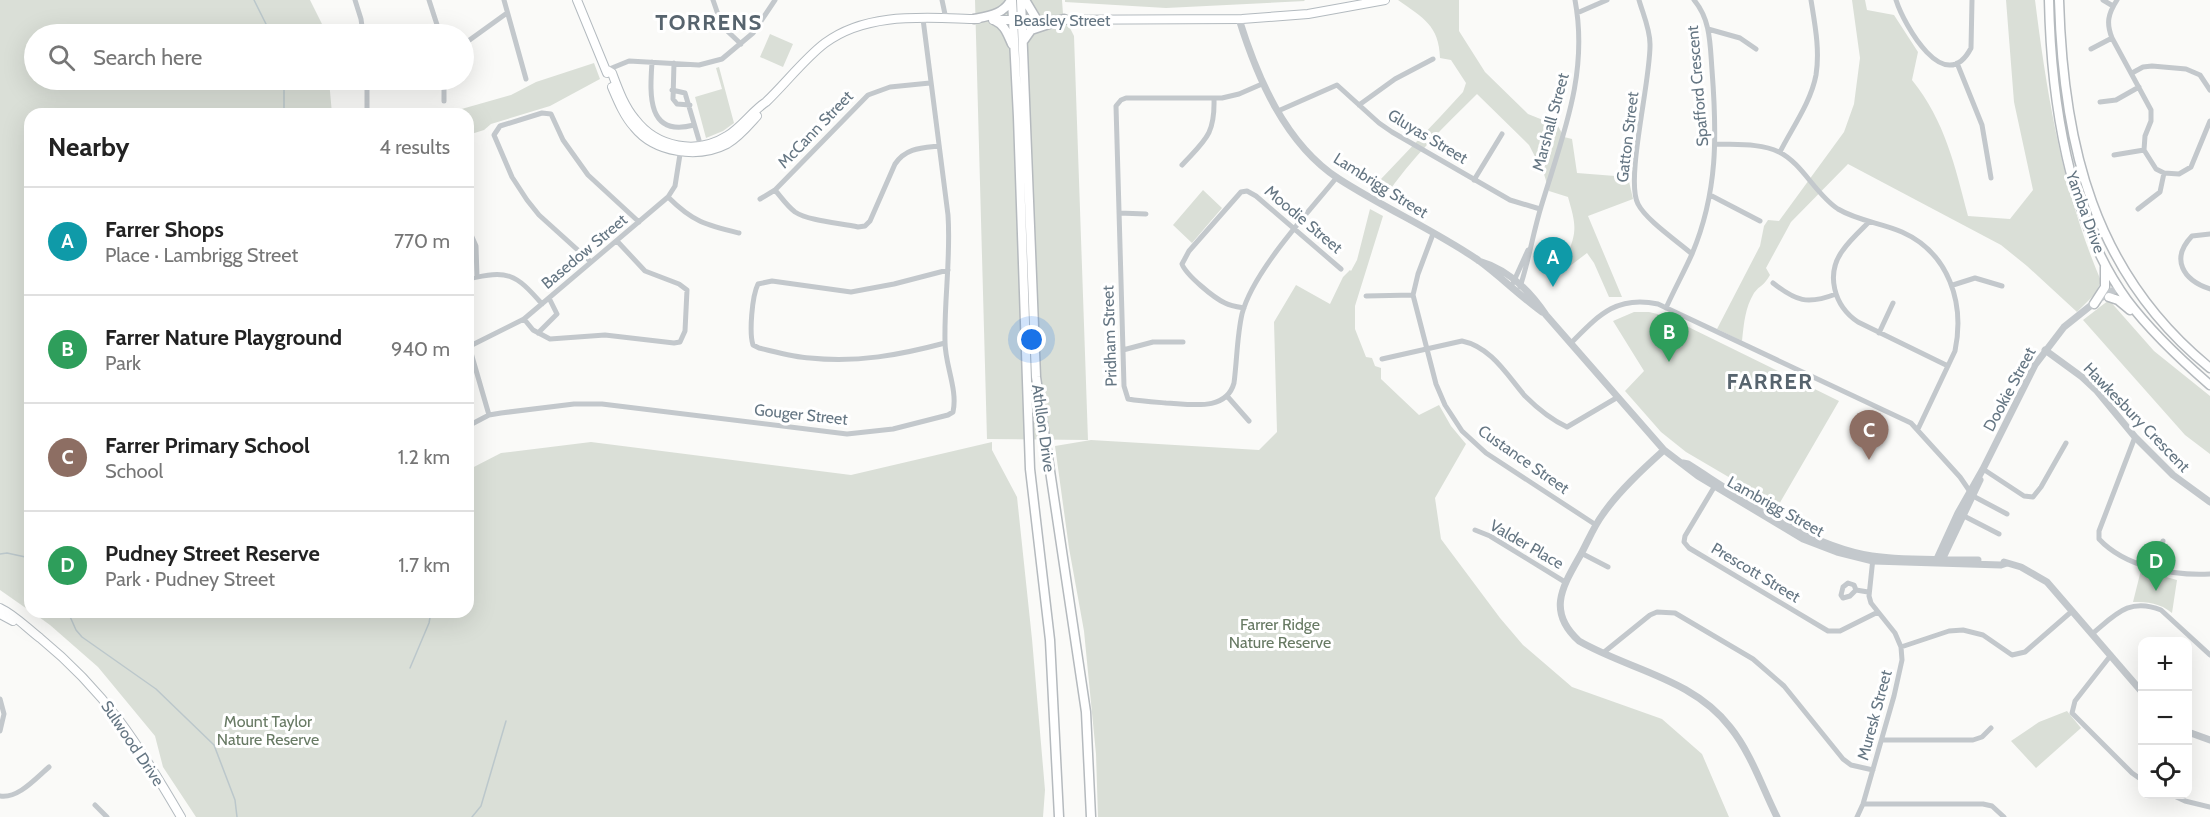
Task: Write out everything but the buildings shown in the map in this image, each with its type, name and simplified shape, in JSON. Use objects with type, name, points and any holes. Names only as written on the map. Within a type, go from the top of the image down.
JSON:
[{"type":"main road","name":"Beasley Street","points":[[576,0],[623,112],[634,128],[660,146],[681,149],[717,148],[735,138],[763,110],[766,102],[823,44],[839,34],[872,21],[1240,19],[1308,14],[1385,0]]},
{"type":"main road","points":[[974,19],[998,13],[1011,0]]},
{"type":"main road","name":"Athllon Drive","points":[[1011,0],[1023,42],[1036,377],[1086,705],[1091,817]]},
{"type":"main road","points":[[1023,0],[1037,20]]},
{"type":"main road","name":"Athllon Drive","points":[[1023,0],[1018,20],[1015,53],[1030,469],[1050,649],[1059,817]]},
{"type":"main road","name":"Yamba Drive","points":[[2049,0],[2051,62],[2059,119],[2072,174],[2093,237],[2105,263],[2140,317],[2176,355],[2210,385]]},
{"type":"main road","name":"Yamba Drive","points":[[2059,0],[2061,61],[2068,113],[2082,173],[2104,235],[2144,299],[2174,335],[2210,368]]},
{"type":"main road","points":[[994,20],[1001,23],[1007,30],[1015,53]]},
{"type":"main road","points":[[1023,42],[1031,30],[1064,20]]},
{"type":"main road","points":[[2104,235],[2108,249],[2122,274],[2120,288],[2129,289],[2144,299]]},
{"type":"main road","points":[[2094,304],[2105,287],[2105,263]]},
{"type":"main road","points":[[2109,297],[2118,300],[2140,317]]},
{"type":"main road","name":"Sulwood Drive","points":[[0,608],[16,617],[77,670],[106,702],[141,748],[181,817]]},
{"type":"main road","name":"Sulwood Drive","points":[[0,614],[25,626]]},
{"type":"main road","points":[[0,618],[15,622]]},
{"type":"street","points":[[355,0],[362,24]]},
{"type":"street","points":[[429,0],[437,24]]},
{"type":"street","points":[[504,0],[526,79]]},
{"type":"street","points":[[713,0],[722,26],[741,44]]},
{"type":"street","points":[[607,70],[629,61],[699,65],[725,58],[763,21],[775,0]]},
{"type":"street","points":[[942,0],[946,19]]},
{"type":"street","name":"Marshall Street","points":[[1513,283],[1529,249],[1578,75],[1580,34],[1575,0]]},
{"type":"street","points":[[1577,13],[1607,0]]},
{"type":"street","name":"Gatton Street","points":[[1639,0],[1650,43],[1634,172],[1635,196],[1645,213],[1692,254]]},
{"type":"street","name":"Spafford Crescent","points":[[1666,308],[1692,254],[1710,195],[1716,144],[1716,113],[1708,29],[1702,11],[1694,0]]},
{"type":"street","points":[[1780,152],[1809,97],[1816,74],[1817,46],[1811,0]]},
{"type":"street","points":[[1896,0],[1901,15],[1930,57],[1943,64],[1957,63],[1971,48],[1972,0]]},
{"type":"street","points":[[2103,0],[2115,3],[2107,22],[2112,38],[2151,110],[2151,121],[2145,136],[2144,150],[2156,169],[2164,173],[2180,174],[2191,167],[2210,121]]},
{"type":"street","points":[[474,37],[507,13]]},
{"type":"street","name":"Gouger Street","points":[[474,423],[489,415],[574,404],[602,404],[827,433],[870,433],[948,415],[952,412],[945,343],[949,224],[923,19]]},
{"type":"street","name":"Lambrigg Street","points":[[1240,19],[1248,49],[1251,51],[1262,84],[1293,134],[1305,148],[1337,177],[1513,283],[1546,315],[1664,450],[1683,463],[1684,467],[1716,484],[1803,539],[1837,552],[1873,559],[2001,561],[2021,567],[2047,582],[2141,691]]},
{"type":"street","points":[[1708,29],[1740,38],[1756,49]]},
{"type":"street","points":[[2091,49],[2112,38]]},
{"type":"street","points":[[1359,105],[1395,79],[1433,59]]},
{"type":"street","points":[[652,62],[650,99],[655,113],[671,126],[682,128],[694,125]]},
{"type":"street","points":[[674,63],[672,97],[676,103],[690,105]]},
{"type":"street","points":[[1957,63],[1982,125],[1991,178]]},
{"type":"street","points":[[2132,73],[2143,67],[2152,66],[2186,69],[2200,75],[2210,90]]},
{"type":"street","name":"McCann Street","points":[[760,198],[775,190],[868,95],[890,87],[930,83]]},
{"type":"street","name":"Pridham Street","points":[[1227,396],[1212,404],[1204,405],[1128,399],[1124,386],[1116,114],[1118,102],[1126,98],[1214,99],[1239,94],[1262,84]]},
{"type":"street","name":"Gluyas Street","points":[[1278,111],[1337,85],[1392,132],[1510,200],[1540,209]]},
{"type":"street","points":[[2100,102],[2116,100],[2139,87]]},
{"type":"street","points":[[367,90],[367,108]]},
{"type":"street","points":[[444,90],[444,101]]},
{"type":"street","points":[[672,90],[686,93],[702,149]]},
{"type":"street","points":[[1182,165],[1211,130],[1214,118],[1214,99]]},
{"type":"street","points":[[591,262],[539,215],[517,185],[494,135],[495,130],[500,126],[542,113],[551,114],[563,140],[588,175],[639,222]]},
{"type":"street","points":[[1474,180],[1502,134]]},
{"type":"street","points":[[1716,144],[1748,145],[1780,152],[1837,208],[1869,222],[1901,231],[1922,244],[1940,263],[1953,285],[1959,324],[1955,351],[1918,429]]},
{"type":"street","points":[[775,190],[796,213],[865,226],[870,221],[900,156],[909,151],[939,146]]},
{"type":"street","name":"Basedow Street","points":[[474,344],[524,319],[668,197],[675,186],[681,149]]},
{"type":"street","points":[[2114,155],[2144,150]]},
{"type":"street","points":[[2138,209],[2160,192],[2164,173]]},
{"type":"street","points":[[1249,421],[1227,396],[1234,383],[1240,325],[1244,309],[1263,271],[1337,177]]},
{"type":"street","name":"Moodie Street","points":[[1244,309],[1218,300],[1184,269],[1182,264],[1184,258],[1237,196],[1247,191],[1296,229],[1341,269]]},
{"type":"street","points":[[1710,195],[1761,221]]},
{"type":"street","points":[[668,197],[683,213],[694,220],[739,233]]},
{"type":"street","points":[[1119,213],[1146,214]]},
{"type":"street","points":[[1869,222],[1842,252],[1837,261],[1833,278],[1836,294],[1842,307],[1852,319],[1948,366]]},
{"type":"street","points":[[1366,296],[1413,295],[1418,274],[1434,234]]},
{"type":"street","points":[[2210,234],[2192,236],[2185,242],[2180,261],[2183,271],[2192,281],[2210,289]]},
{"type":"street","points":[[524,319],[538,333],[550,339],[605,335],[680,342],[685,331],[687,290],[679,284],[645,272],[617,241]]},
{"type":"street","points":[[474,242],[477,277]]},
{"type":"street","name":"Marshall Street","points":[[1520,289],[1528,262],[1529,249]]},
{"type":"street","points":[[945,343],[887,357],[841,360],[807,358],[759,348],[753,345],[752,338],[754,297],[758,284],[762,282],[771,281],[851,292],[948,270]]},
{"type":"street","points":[[474,278],[492,275],[514,277],[542,304]]},
{"type":"street","points":[[1953,285],[1975,278],[2002,286]]},
{"type":"street","points":[[1773,283],[1802,300],[1815,301],[1836,294]]},
{"type":"street","name":"Dookie Street","points":[[2094,304],[2109,297],[2120,288]]},
{"type":"street","name":"Dookie Street","points":[[1939,561],[2035,365],[2064,327],[2120,288]]},
{"type":"street","name":"Custance Street","points":[[1413,295],[1436,384],[1445,405],[1469,438],[1486,453],[1596,525]]},
{"type":"street","points":[[538,333],[557,314],[549,298]]},
{"type":"street","points":[[1570,343],[1598,317],[1620,304],[1649,302],[1666,308],[1892,414],[1918,429],[1972,492],[2007,514]]},
{"type":"street","points":[[1879,333],[1893,303]]},
{"type":"street","points":[[1382,359],[1462,341],[1476,345],[1494,360],[1527,398],[1546,414],[1567,427],[1618,397]]},
{"type":"street","points":[[1123,350],[1153,342],[1183,342]]},
{"type":"street","name":"Hawkesbury Crescent","points":[[2045,350],[2097,391],[2135,437],[2180,482],[2210,501]]},
{"type":"street","points":[[474,364],[489,415]]},
{"type":"street","points":[[2135,437],[2099,531],[2099,539],[2121,555],[2155,568],[2182,574],[2210,574]]},
{"type":"street","points":[[1983,469],[2024,496],[2033,496],[2041,487],[2066,443]]},
{"type":"street","points":[[1664,450],[1614,500],[1596,525],[1564,582],[1560,599],[1564,625],[1579,641],[1682,687],[1710,705],[1731,728],[1740,742],[1777,817]]},
{"type":"street","name":"Prescott Street","points":[[1716,484],[1685,536],[1684,543],[1689,548],[1828,631],[1840,631],[1878,612]]},
{"type":"street","name":"Dookie Street","points":[[1939,561],[1972,492]]},
{"type":"street","points":[[1962,515],[1999,534]]},
{"type":"street","name":"Valder Place","points":[[1475,530],[1490,536],[1564,582]]},
{"type":"street","points":[[2155,568],[2163,542]]},
{"type":"street","points":[[1581,553],[1608,567]]},
{"type":"street","points":[[1873,559],[1868,592],[1871,603],[1895,633],[1900,647],[1963,630],[1983,635],[2016,655],[2025,652],[2071,612]]},
{"type":"street","points":[[1856,590],[1868,592]]},
{"type":"street","points":[[2092,634],[2124,608],[2151,606],[2161,610],[2210,655]]},
{"type":"street","points":[[1603,653],[1650,615],[1657,612],[1676,613],[1767,670],[1784,686],[1843,759],[1851,765],[1873,770]]},
{"type":"street","name":"Muresk Street","points":[[1857,817],[1863,804],[1901,668],[1900,647]]},
{"type":"street","points":[[2111,655],[2075,701],[2072,713],[2138,777]]},
{"type":"street","points":[[0,699],[4,714],[0,731]]},
{"type":"street","points":[[1881,741],[1973,740],[1982,737],[1991,728]]},
{"type":"street","points":[[2192,734],[2210,740]]},
{"type":"street","points":[[0,796],[6,797],[17,793],[49,767]]},
{"type":"street","points":[[2180,799],[2210,807]]},
{"type":"street","points":[[1863,804],[1983,804],[1992,806],[2004,817]]},
{"type":"street","points":[[95,805],[107,817]]},
{"type":"green space","points":[[0,0],[310,0],[322,24],[24,24],[24,90],[330,90],[331,108],[24,108],[24,607],[0,590]]},
{"type":"green space","points":[[975,0],[1062,0],[1063,14],[1074,36],[1088,440],[987,439]]},
{"type":"green space","points":[[1065,0],[1305,1],[1166,8],[1065,2]]},
{"type":"green space","points":[[1398,0],[1459,0],[1459,31],[1485,72],[1528,114],[1558,126],[1564,137],[1572,139],[1577,173],[1628,177],[1633,199],[1588,216],[1622,297],[1609,297],[1587,253],[1570,266],[1565,259],[1574,235],[1573,215],[1568,197],[1549,191],[1544,174],[1529,145],[1477,94],[1417,156],[1385,197],[1376,190],[1381,179],[1463,92],[1466,83],[1451,60],[1440,58],[1437,38],[1428,23]]},
{"type":"green space","points":[[1852,0],[1865,0],[1867,10],[1894,15],[1918,52],[1912,80],[1933,112],[1948,145],[1968,216],[2010,219],[2033,190],[2014,102],[2006,0],[2035,0],[2058,143],[2076,213],[2101,281],[2096,293],[2077,312],[2001,245],[1848,164],[1791,222],[1766,268],[1770,275],[1754,293],[1749,304],[1742,341],[1717,329],[1760,246],[1764,226],[1768,220],[1779,221],[1844,132],[1854,104],[1860,58]]},
{"type":"green space","points":[[770,34],[793,44],[783,67],[760,57]]},
{"type":"green space","points":[[594,63],[600,79],[550,106],[491,124],[484,130],[474,133],[474,108],[465,108],[511,95],[536,82]]},
{"type":"green space","points":[[719,67],[734,123],[723,131],[706,138],[695,97],[722,89],[716,68]]},
{"type":"green space","points":[[1203,190],[1222,208],[1192,243],[1173,225]]},
{"type":"green space","name":"Farrer Ridge Nature Reserve","points":[[1370,209],[1383,216],[1355,306],[1355,329],[1366,357],[1372,358],[1375,366],[1381,368],[1381,379],[1419,415],[1439,405],[1451,426],[1466,444],[1435,498],[1441,539],[1523,645],[1572,687],[1662,719],[1702,754],[1729,817],[1098,817],[1096,754],[1084,631],[1069,548],[1055,446],[1091,440],[1259,450],[1277,432],[1274,322],[1296,285],[1330,304],[1343,277],[1351,271],[1357,260]]},
{"type":"green space","points":[[2109,300],[2154,351],[2210,396],[2210,454],[2185,435],[2083,320]]},
{"type":"green space","points":[[1634,312],[1649,312],[1666,316],[1839,401],[1778,506],[1686,452],[1661,432],[1625,391],[1644,371],[1613,321]]},
{"type":"green space","name":"Mount Taylor Nature Reserve","points":[[591,442],[851,475],[992,442],[992,450],[1017,497],[1045,790],[1043,817],[196,817],[163,767],[155,736],[98,667],[40,618],[474,618],[474,467],[501,453]]},
{"type":"green space","points":[[2141,570],[2177,580],[2172,613],[2154,604],[2133,602]]},
{"type":"green space","points":[[2067,711],[2081,728],[2036,768],[2011,741],[2039,722]]},
{"type":"waterway","points":[[254,0],[266,24]]},
{"type":"waterway","points":[[284,90],[284,108]]},
{"type":"waterway","points":[[0,554],[24,557]]},
{"type":"waterway","points":[[71,618],[82,637],[156,689],[214,745],[235,800],[237,817]]},
{"type":"waterway","points":[[410,668],[430,618]]},
{"type":"waterway","points":[[472,817],[481,806],[506,721]]},
{"type":"place","name":"Farrer Shops","points":[[1553,287]]},
{"type":"place","name":"Farrer Nature Playground","points":[[1669,362]]},
{"type":"place","name":"Farrer Primary School","points":[[1869,460]]},
{"type":"place","name":"Pudney Street Reserve","points":[[2156,591]]},
{"type":"district","name":"TORRENS","points":[[709,22]]},
{"type":"district","name":"FARRER","points":[[1770,381]]}]
